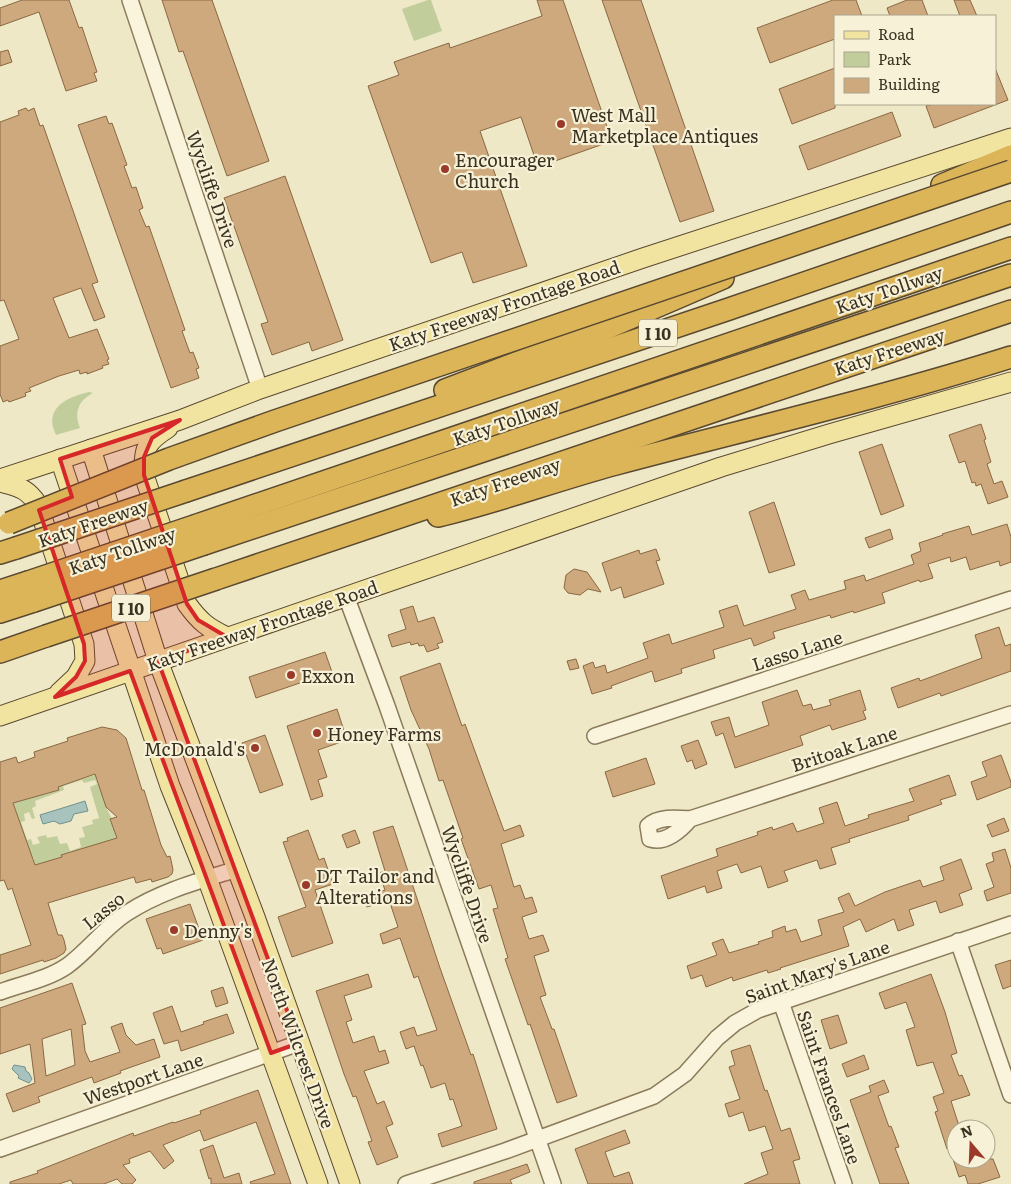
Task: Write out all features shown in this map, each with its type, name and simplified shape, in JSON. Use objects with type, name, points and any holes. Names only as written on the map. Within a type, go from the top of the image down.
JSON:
[{"type":"highway","points":[[304,451],[451,387],[600,331],[1011,156]]},
{"type":"highway","points":[[4,524],[178,456],[284,418],[1011,171]]},
{"type":"highway","name":"Katy Freeway","points":[[8,550],[1011,212]]},
{"type":"highway","name":"Katy Tollway","points":[[0,612],[31,592],[201,534],[1011,248]]},
{"type":"highway","name":"Katy Tollway","points":[[201,534],[1011,275]]},
{"type":"highway","name":"Katy Freeway","points":[[0,652],[1011,311]]},
{"type":"highway","points":[[314,546],[484,505],[582,473],[869,397],[1011,357]]},
{"type":"highway","name":"Katy Tollway","points":[[0,592],[31,592]]},
{"type":"main road","name":"Katy Freeway Frontage Road","points":[[0,480],[180,420],[260,389],[643,258],[1011,138]]},
{"type":"main road","name":"Katy Freeway Frontage Road","points":[[0,716],[721,467],[1011,382]]},
{"type":"main road","points":[[180,420],[152,438],[144,457],[144,475],[188,604],[198,620],[227,638]]},
{"type":"main road","name":"North Wilcrest Drive","points":[[91,449],[158,661],[237,869],[350,1184]]},
{"type":"main road","name":"North Wilcrest Drive","points":[[60,459],[170,786],[208,878],[318,1184]]},
{"type":"main road","points":[[0,480],[30,493],[38,505],[84,644],[85,661],[76,677],[54,697]]},
{"type":"street","name":"Wycliffe Drive","points":[[130,0],[260,389]]},
{"type":"street","name":"Wycliffe Drive","points":[[346,596],[387,706],[553,1184]]},
{"type":"street","name":"Lasso Lane","points":[[595,736],[1011,600]]},
{"type":"street","name":"Britoak Lane","points":[[690,819],[1011,714]]},
{"type":"street","name":"Lasso","points":[[0,992],[57,972],[68,965],[125,914],[166,891],[237,869]]},
{"type":"street","name":"Saint Mary's Lane","points":[[406,1184],[654,1096],[685,1074],[716,1038],[735,1023],[758,1010],[1011,924]]},
{"type":"street","points":[[958,941],[1011,1095]]},
{"type":"street","name":"Saint Frances Lane","points":[[781,1002],[844,1184]]},
{"type":"street","name":"Westport Lane","points":[[0,1149],[299,1044]]},
{"type":"highlighted area","points":[[180,420],[152,438],[144,457],[144,475],[187,604],[198,620],[227,637],[158,661],[299,1043],[271,1053],[130,671],[55,697],[76,677],[85,661],[84,644],[39,510],[72,497],[60,459]]},
{"type":"green space","points":[[431,0],[442,31],[414,41],[402,9]]},
{"type":"green space","points":[[89,392],[93,393],[81,403],[78,412],[77,417],[80,428],[56,435],[53,418],[59,405],[73,397]]},
{"type":"green space","points":[[97,774],[98,778],[96,779],[99,787],[101,787],[106,807],[112,819],[110,820],[120,838],[62,855],[62,857],[56,858],[56,860],[35,865],[33,857],[30,857],[18,817],[12,805],[13,801],[18,802],[42,793],[43,795],[59,790],[58,787]],"holes":[[[82,780],[84,783],[95,780],[97,784],[90,787],[99,818],[92,820],[93,824],[82,827],[85,837],[79,838],[81,847],[70,851],[67,843],[60,844],[57,836],[47,838],[46,835],[37,837],[40,843],[33,845],[31,839],[27,840],[21,822],[25,821],[24,814],[29,812],[32,819],[35,818],[32,808],[36,806],[35,801],[64,790],[63,786]]]},
{"type":"water","points":[[85,801],[88,811],[74,814],[71,821],[60,824],[54,821],[43,824],[40,815]]},
{"type":"water","points":[[14,1065],[25,1067],[32,1079],[29,1083],[18,1078],[19,1076],[12,1069]]},
{"type":"building","points":[[22,0],[69,0],[79,28],[82,27],[97,72],[94,73],[97,81],[66,91],[39,12],[0,26],[0,8]]},
{"type":"building","points":[[162,0],[212,0],[269,161],[227,176],[183,51],[179,52]]},
{"type":"building","points":[[537,0],[563,0],[612,141],[538,167],[521,117],[480,131],[527,266],[473,283],[462,252],[431,263],[368,86],[399,75],[394,62],[449,43],[450,48],[542,16]]},
{"type":"building","points":[[602,0],[641,0],[714,211],[680,222]]},
{"type":"building","points":[[833,0],[856,0],[862,15],[834,15],[834,39],[770,63],[757,28]]},
{"type":"building","points":[[907,0],[922,0],[928,15],[890,15],[887,8]]},
{"type":"building","points":[[954,0],[970,0],[977,15],[960,15]]},
{"type":"building","points":[[8,50],[12,62],[0,66],[0,52]]},
{"type":"building","points":[[834,68],[835,108],[792,124],[779,89]]},
{"type":"building","points":[[996,70],[1008,100],[996,105]]},
{"type":"building","points":[[930,105],[995,105],[934,128],[926,106]]},
{"type":"building","points":[[26,108],[28,111],[34,108],[40,126],[43,125],[98,282],[92,284],[105,317],[94,321],[81,288],[53,298],[69,338],[97,329],[109,359],[107,360],[109,364],[87,374],[87,372],[80,374],[79,370],[59,376],[29,388],[31,391],[25,393],[26,396],[9,402],[8,400],[3,402],[0,394],[0,346],[19,339],[4,300],[0,301],[0,122],[19,115],[18,111]]},
{"type":"building","points":[[892,112],[901,136],[808,170],[799,146]]},
{"type":"building","points":[[106,116],[109,124],[112,123],[127,165],[124,166],[132,188],[136,187],[143,208],[139,210],[146,227],[149,226],[185,330],[182,331],[190,353],[193,352],[199,368],[196,369],[199,378],[171,388],[78,125]]},
{"type":"building","points":[[285,176],[343,340],[312,351],[309,342],[272,355],[261,324],[268,322],[224,198]]},
{"type":"building","points":[[981,424],[991,462],[987,464],[994,484],[1002,481],[1008,497],[988,504],[981,484],[976,486],[975,482],[972,483],[965,461],[959,463],[949,435]]},
{"type":"building","points":[[882,444],[904,506],[881,515],[859,452]]},
{"type":"building","points":[[774,502],[795,565],[769,573],[749,512]]},
{"type":"building","points":[[1007,524],[1011,537],[1011,562],[1000,566],[999,561],[970,570],[966,557],[951,562],[950,557],[928,564],[933,578],[920,582],[919,580],[882,593],[885,603],[854,613],[853,611],[831,618],[830,615],[773,632],[775,638],[754,646],[751,638],[713,650],[715,658],[681,669],[682,673],[655,682],[652,671],[611,686],[612,688],[592,694],[583,666],[593,662],[595,668],[605,665],[607,673],[648,658],[643,643],[669,634],[672,644],[724,627],[719,611],[737,605],[744,626],[796,609],[791,595],[805,590],[809,600],[846,589],[844,581],[864,575],[866,581],[914,564],[911,555],[921,551],[919,543],[942,534],[969,526],[972,535]]},
{"type":"building","points":[[890,529],[893,539],[869,548],[865,538]]},
{"type":"building","points":[[656,549],[660,560],[656,561],[664,584],[624,598],[621,587],[611,591],[602,563],[639,550],[640,554]]},
{"type":"building","points":[[574,569],[587,572],[601,592],[588,589],[580,595],[568,593],[564,588],[566,575]]},
{"type":"building","points":[[413,606],[418,622],[434,617],[443,642],[437,644],[439,648],[427,652],[424,645],[419,646],[418,643],[411,645],[410,642],[392,647],[388,635],[406,629],[400,610]]},
{"type":"building","points":[[999,627],[1005,646],[1011,644],[1011,671],[941,696],[940,693],[898,708],[891,688],[919,678],[920,681],[982,658],[975,635]]},
{"type":"building","name":"Exxon","points":[[325,652],[332,672],[256,698],[249,677]]},
{"type":"building","points":[[576,659],[579,668],[570,670],[567,661]]},
{"type":"building","points":[[440,663],[462,726],[465,724],[504,831],[520,825],[524,836],[501,844],[514,887],[520,885],[525,899],[532,897],[537,912],[522,917],[529,939],[543,935],[549,951],[534,956],[546,995],[540,997],[552,1029],[554,1029],[577,1096],[557,1103],[505,959],[508,958],[493,909],[498,908],[491,885],[479,889],[443,780],[439,781],[429,749],[411,710],[400,677]]},
{"type":"building","points":[[797,690],[803,706],[811,704],[813,710],[831,705],[829,700],[860,690],[866,710],[863,711],[866,719],[832,730],[830,725],[800,736],[803,745],[735,768],[723,733],[716,736],[711,722],[729,717],[735,737],[769,725],[762,702]]},
{"type":"building","name":"Honey Farms","points":[[337,709],[347,740],[318,750],[327,777],[318,780],[323,796],[311,800],[287,726]]},
{"type":"building","points":[[102,727],[117,730],[126,738],[161,845],[167,857],[170,856],[172,874],[152,882],[151,879],[136,883],[134,877],[48,903],[58,935],[62,935],[64,940],[66,949],[64,953],[44,962],[43,960],[0,974],[0,955],[31,945],[12,888],[8,890],[4,880],[0,881],[0,762],[16,757],[18,763],[35,757],[34,752],[68,741],[67,738]],"holes":[[[95,774],[106,807],[117,817],[110,819],[117,838],[35,865],[13,803],[59,790],[58,787]]]},
{"type":"building","points":[[265,735],[283,785],[260,793],[242,743]]},
{"type":"building","points":[[698,740],[707,764],[695,769],[692,760],[687,762],[681,746]]},
{"type":"building","points":[[1001,755],[1011,787],[977,800],[971,782],[987,776],[982,762]]},
{"type":"building","points":[[646,758],[655,784],[613,797],[605,772]]},
{"type":"building","points":[[949,775],[956,795],[940,800],[942,804],[908,816],[909,820],[849,839],[850,842],[831,848],[836,864],[820,869],[817,860],[784,871],[788,881],[768,888],[761,866],[741,873],[737,864],[717,871],[722,888],[707,893],[705,886],[668,899],[661,876],[718,856],[716,849],[758,835],[757,832],[772,827],[773,830],[793,823],[797,832],[824,823],[819,808],[837,802],[845,826],[869,818],[868,815],[914,801],[909,789]]},
{"type":"building","points":[[1004,818],[1009,831],[992,837],[987,825]]},
{"type":"building","points":[[393,826],[440,968],[471,1055],[473,1054],[497,1129],[442,1147],[438,1134],[462,1126],[453,1099],[450,1100],[445,1083],[431,1088],[414,1046],[406,1049],[400,1032],[414,1027],[417,1036],[437,1030],[418,976],[414,978],[400,938],[383,944],[380,934],[398,927],[389,900],[367,907],[364,897],[385,890],[379,873],[385,871],[373,832]]},
{"type":"building","points":[[308,830],[319,860],[324,858],[333,884],[315,890],[333,943],[292,957],[278,917],[306,907],[283,842],[288,841],[287,838]]},
{"type":"building","points":[[355,830],[360,843],[347,848],[342,835]]},
{"type":"building","points":[[1005,849],[1011,868],[1011,893],[987,901],[984,891],[994,887],[986,864],[994,861],[992,853]]},
{"type":"building","points":[[961,859],[972,889],[959,894],[963,905],[940,913],[936,901],[909,910],[914,925],[898,931],[894,919],[866,932],[860,919],[843,927],[849,946],[768,973],[767,970],[733,981],[732,977],[706,987],[702,975],[691,979],[687,966],[717,955],[712,943],[723,939],[729,953],[759,944],[758,942],[773,937],[772,931],[785,926],[786,932],[796,929],[801,942],[822,935],[818,920],[844,912],[838,898],[849,893],[855,906],[885,892],[920,880],[923,887],[944,880],[940,867]]},
{"type":"building","name":"Denny's","points":[[190,904],[203,940],[163,954],[161,948],[157,949],[146,919]]},
{"type":"building","points":[[1011,960],[1011,986],[1003,989],[995,965]]},
{"type":"building","points":[[368,974],[372,987],[344,996],[352,1020],[346,1022],[353,1043],[374,1036],[379,1052],[385,1050],[389,1063],[364,1071],[377,1104],[384,1101],[393,1124],[386,1127],[398,1157],[377,1165],[368,1142],[372,1141],[356,1096],[353,1097],[344,1074],[316,991]]},
{"type":"building","points":[[931,974],[957,1053],[951,1055],[959,1076],[962,1075],[970,1095],[951,1101],[957,1119],[946,1119],[946,1146],[935,1112],[938,1111],[933,1097],[944,1093],[933,1062],[917,1066],[906,1030],[915,1027],[906,1002],[885,1009],[879,993]]},
{"type":"building","points":[[72,983],[86,1024],[82,1025],[85,1051],[90,1062],[120,1052],[111,1027],[122,1023],[126,1035],[136,1045],[154,1039],[160,1057],[120,1071],[121,1073],[94,1083],[92,1077],[38,1097],[40,1102],[13,1112],[6,1094],[35,1083],[30,1044],[0,1054],[0,1008]],"holes":[[[71,1029],[75,1065],[46,1076],[42,1039]]]},
{"type":"building","points":[[223,987],[228,1003],[216,1007],[211,991]]},
{"type":"building","points":[[172,1006],[181,1032],[227,1014],[234,1033],[181,1051],[178,1040],[164,1044],[153,1013]]},
{"type":"building","points":[[838,1015],[847,1043],[830,1049],[821,1020]]},
{"type":"building","points":[[750,1045],[781,1131],[790,1128],[800,1159],[793,1161],[800,1184],[744,1184],[768,1174],[761,1153],[773,1149],[765,1126],[749,1131],[743,1112],[729,1117],[725,1104],[740,1099],[729,1067],[735,1065],[731,1051]]},
{"type":"building","points":[[864,1055],[869,1069],[847,1077],[842,1064]]},
{"type":"building","points":[[884,1080],[889,1092],[878,1096],[889,1127],[891,1126],[899,1147],[895,1148],[909,1184],[880,1184],[850,1100],[871,1092],[869,1086]]},
{"type":"building","points":[[258,1090],[291,1184],[251,1184],[250,1182],[275,1174],[256,1122],[204,1141],[200,1130],[163,1145],[174,1161],[164,1169],[150,1151],[129,1159],[130,1163],[123,1165],[136,1180],[132,1184],[122,1184],[117,1179],[104,1184],[73,1184],[71,1180],[59,1184],[10,1184],[10,1182],[38,1173],[37,1171],[133,1133],[134,1136],[201,1114],[200,1111]]},
{"type":"building","points":[[625,1130],[630,1143],[605,1152],[614,1177],[629,1172],[633,1184],[588,1184],[575,1149]]},
{"type":"building","points":[[213,1145],[224,1178],[239,1173],[242,1184],[211,1184],[211,1178],[209,1179],[200,1150]]},
{"type":"building","points":[[527,1164],[530,1172],[510,1180],[512,1184],[474,1184],[474,1182]]},
{"type":"building","points":[[996,1167],[1000,1177],[978,1184],[968,1184],[965,1175],[959,1177],[956,1169],[996,1169]]},
{"type":"place","name":"West Mall Marketplace Antiques","points":[[561,124]]},
{"type":"place","name":"Encourager Church","points":[[445,169]]},
{"type":"place","name":"Exxon","points":[[291,675]]},
{"type":"place","name":"Honey Farms","points":[[317,733]]},
{"type":"place","name":"McDonald's","points":[[255,748]]},
{"type":"place","name":"DT Tailor and Alterations","points":[[306,885]]},
{"type":"place","name":"Denny's","points":[[174,930]]}]
